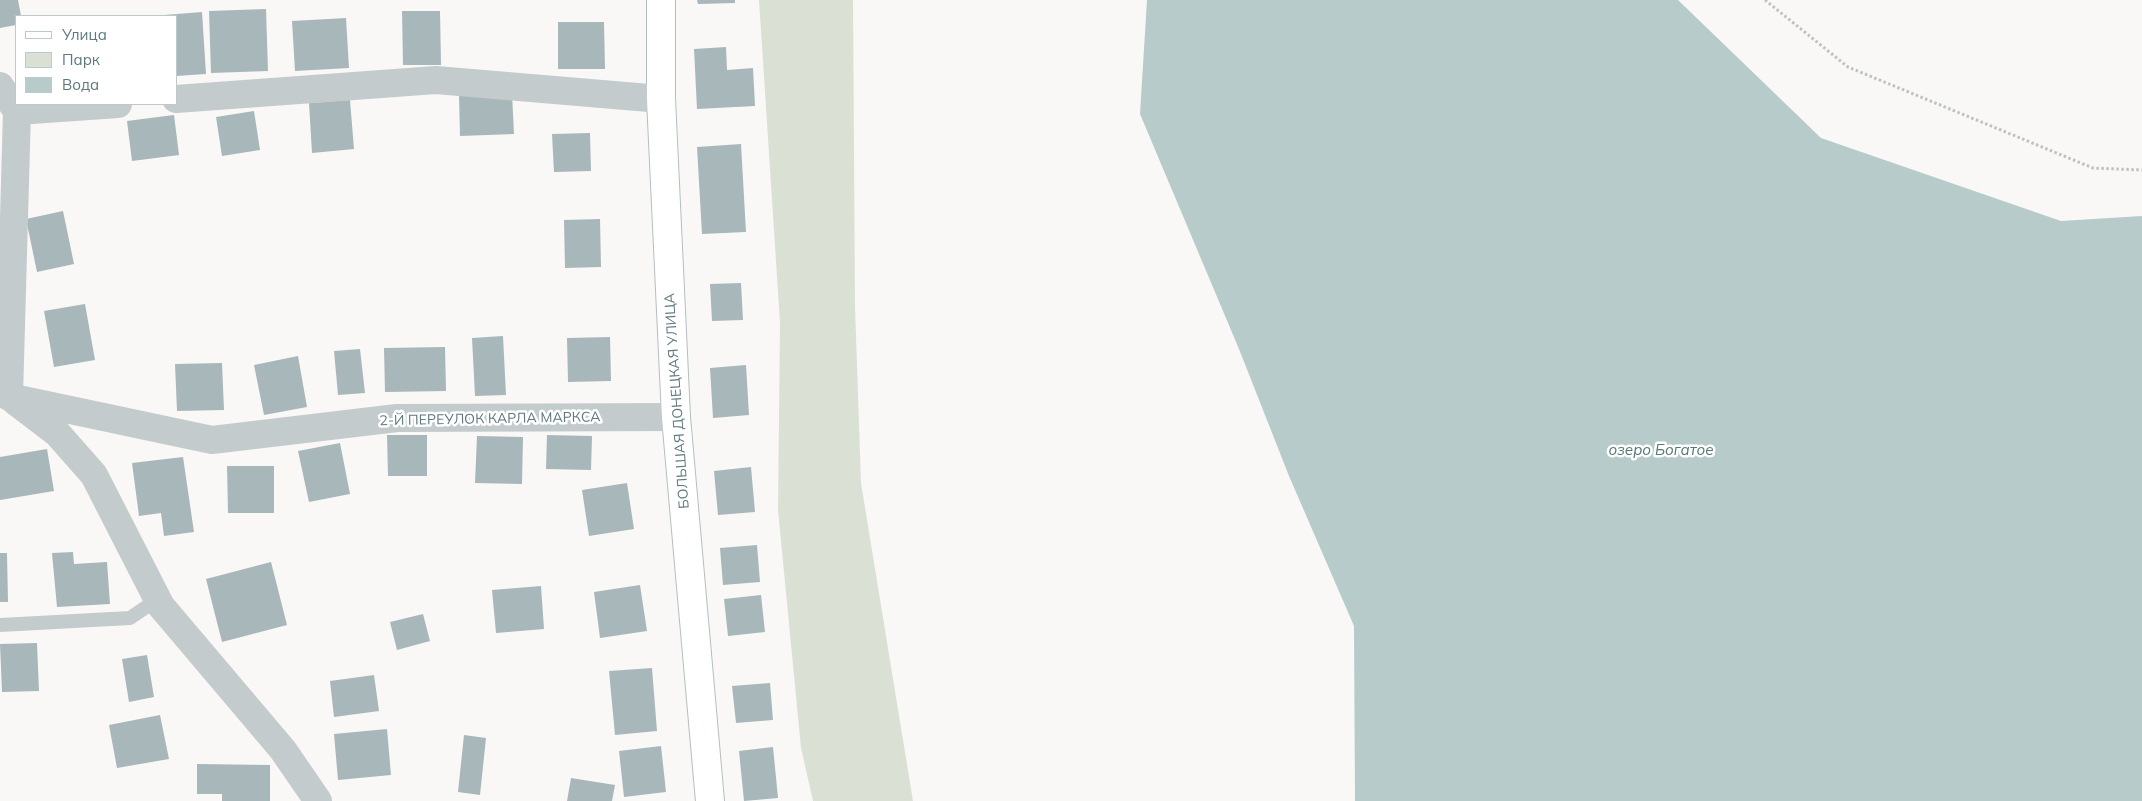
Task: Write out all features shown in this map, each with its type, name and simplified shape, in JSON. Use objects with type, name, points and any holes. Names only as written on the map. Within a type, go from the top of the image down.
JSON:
[{"type":"street","name":"БОЛЬШАЯ ДОНЕЦКАЯ УЛИЦА","points":[[661,0],[661,98],[676,417],[710,801]]},
{"type":"street","points":[[178,100],[436,80],[661,98]]},
{"type":"street","points":[[0,86],[17,111],[5,393],[57,433],[94,476],[161,606],[283,750],[318,801]]},
{"type":"street","points":[[17,111],[104,105]]},
{"type":"street","name":"2-Й ПЕРЕУЛОК КАРЛА МАРКСА","points":[[5,393],[212,440],[397,418],[676,417]]},
{"type":"lane","points":[[0,625],[130,618],[158,599]]},
{"type":"path","points":[[1765,0],[1848,67],[2093,168],[2142,170]]},
{"type":"green space","points":[[759,0],[853,0],[855,306],[861,483],[913,801],[813,801],[801,748],[778,510],[780,323]]},
{"type":"water","name":"озеро Богатое","points":[[1147,0],[1678,0],[1821,138],[2061,221],[2142,216],[2142,801],[1355,801],[1354,626],[1289,476],[1239,349],[1140,114]]},
{"type":"building","points":[[0,0],[18,0],[21,15],[15,15],[15,25],[0,28]]},
{"type":"building","points":[[697,0],[735,0],[735,3],[698,4]]},
{"type":"building","points":[[266,9],[268,71],[211,73],[209,11]]},
{"type":"building","points":[[402,11],[440,11],[441,65],[403,65]]},
{"type":"building","points":[[202,12],[206,74],[178,76],[178,15],[164,15]]},
{"type":"building","points":[[346,18],[349,68],[295,71],[292,21]]},
{"type":"building","points":[[558,22],[604,22],[605,69],[558,69]]},
{"type":"building","points":[[726,47],[727,70],[753,68],[755,106],[697,109],[694,49]]},
{"type":"building","points":[[512,93],[514,134],[460,136],[459,95]]},
{"type":"building","points":[[350,100],[354,149],[312,153],[309,103]]},
{"type":"building","points":[[254,111],[260,150],[222,156],[216,117]]},
{"type":"building","points":[[174,115],[179,155],[132,161],[127,121]]},
{"type":"building","points":[[590,133],[591,171],[554,172],[552,134]]},
{"type":"building","points":[[741,144],[746,232],[702,234],[697,147]]},
{"type":"building","points":[[63,211],[74,264],[37,272],[26,219]]},
{"type":"building","points":[[600,219],[601,267],[565,268],[564,220]]},
{"type":"building","points":[[741,283],[743,320],[712,321],[710,284]]},
{"type":"building","points":[[85,304],[95,360],[54,367],[44,311]]},
{"type":"building","points":[[503,336],[506,395],[475,396],[472,338]]},
{"type":"building","points":[[610,337],[611,381],[568,382],[567,338]]},
{"type":"building","points":[[445,347],[446,391],[385,392],[384,348]]},
{"type":"building","points":[[360,349],[365,393],[338,395],[334,351]]},
{"type":"building","points":[[298,356],[307,407],[264,415],[254,365]]},
{"type":"building","points":[[222,363],[224,410],[177,411],[175,364]]},
{"type":"building","points":[[746,365],[749,415],[713,418],[710,368]]},
{"type":"building","points":[[387,435],[427,435],[427,476],[388,476]]},
{"type":"building","points":[[547,435],[592,436],[591,470],[546,469]]},
{"type":"building","points":[[477,436],[523,437],[522,484],[475,483]]},
{"type":"building","points":[[340,443],[350,494],[309,502],[298,451]]},
{"type":"building","points":[[47,449],[54,491],[0,500],[0,457]]},
{"type":"building","points":[[183,457],[194,532],[164,536],[161,513],[139,516],[132,463]]},
{"type":"building","points":[[227,466],[274,466],[274,513],[228,513]]},
{"type":"building","points":[[751,467],[755,512],[718,515],[714,471]]},
{"type":"building","points":[[627,483],[634,529],[589,536],[582,490]]},
{"type":"building","points":[[757,545],[760,582],[723,585],[720,548]]},
{"type":"building","points":[[73,552],[74,564],[107,562],[110,604],[57,607],[52,553]]},
{"type":"building","points":[[0,553],[7,553],[8,602],[0,602]]},
{"type":"building","points":[[271,562],[287,625],[222,642],[206,579]]},
{"type":"building","points":[[640,585],[647,631],[600,638],[594,592]]},
{"type":"building","points":[[541,586],[544,629],[496,633],[492,590]]},
{"type":"building","points":[[761,595],[765,632],[728,636],[724,599]]},
{"type":"building","points":[[423,614],[430,641],[397,650],[390,622]]},
{"type":"building","points":[[37,643],[39,691],[2,692],[0,644]]},
{"type":"building","points":[[147,655],[154,697],[129,702],[122,659]]},
{"type":"building","points":[[652,668],[657,731],[615,735],[609,671]]},
{"type":"building","points":[[374,675],[379,711],[334,717],[330,681]]},
{"type":"building","points":[[770,683],[773,720],[736,723],[732,686]]},
{"type":"building","points":[[160,715],[169,759],[117,768],[109,725]]},
{"type":"building","points":[[387,729],[391,775],[338,780],[334,734]]},
{"type":"building","points":[[464,735],[486,738],[480,795],[458,792]]},
{"type":"building","points":[[661,746],[666,792],[624,797],[619,751]]},
{"type":"building","points":[[773,747],[778,798],[744,801],[739,751]]},
{"type":"building","points":[[197,764],[270,765],[270,801],[222,801],[222,794],[197,794]]},
{"type":"building","points":[[571,778],[615,785],[612,801],[567,801]]}]
